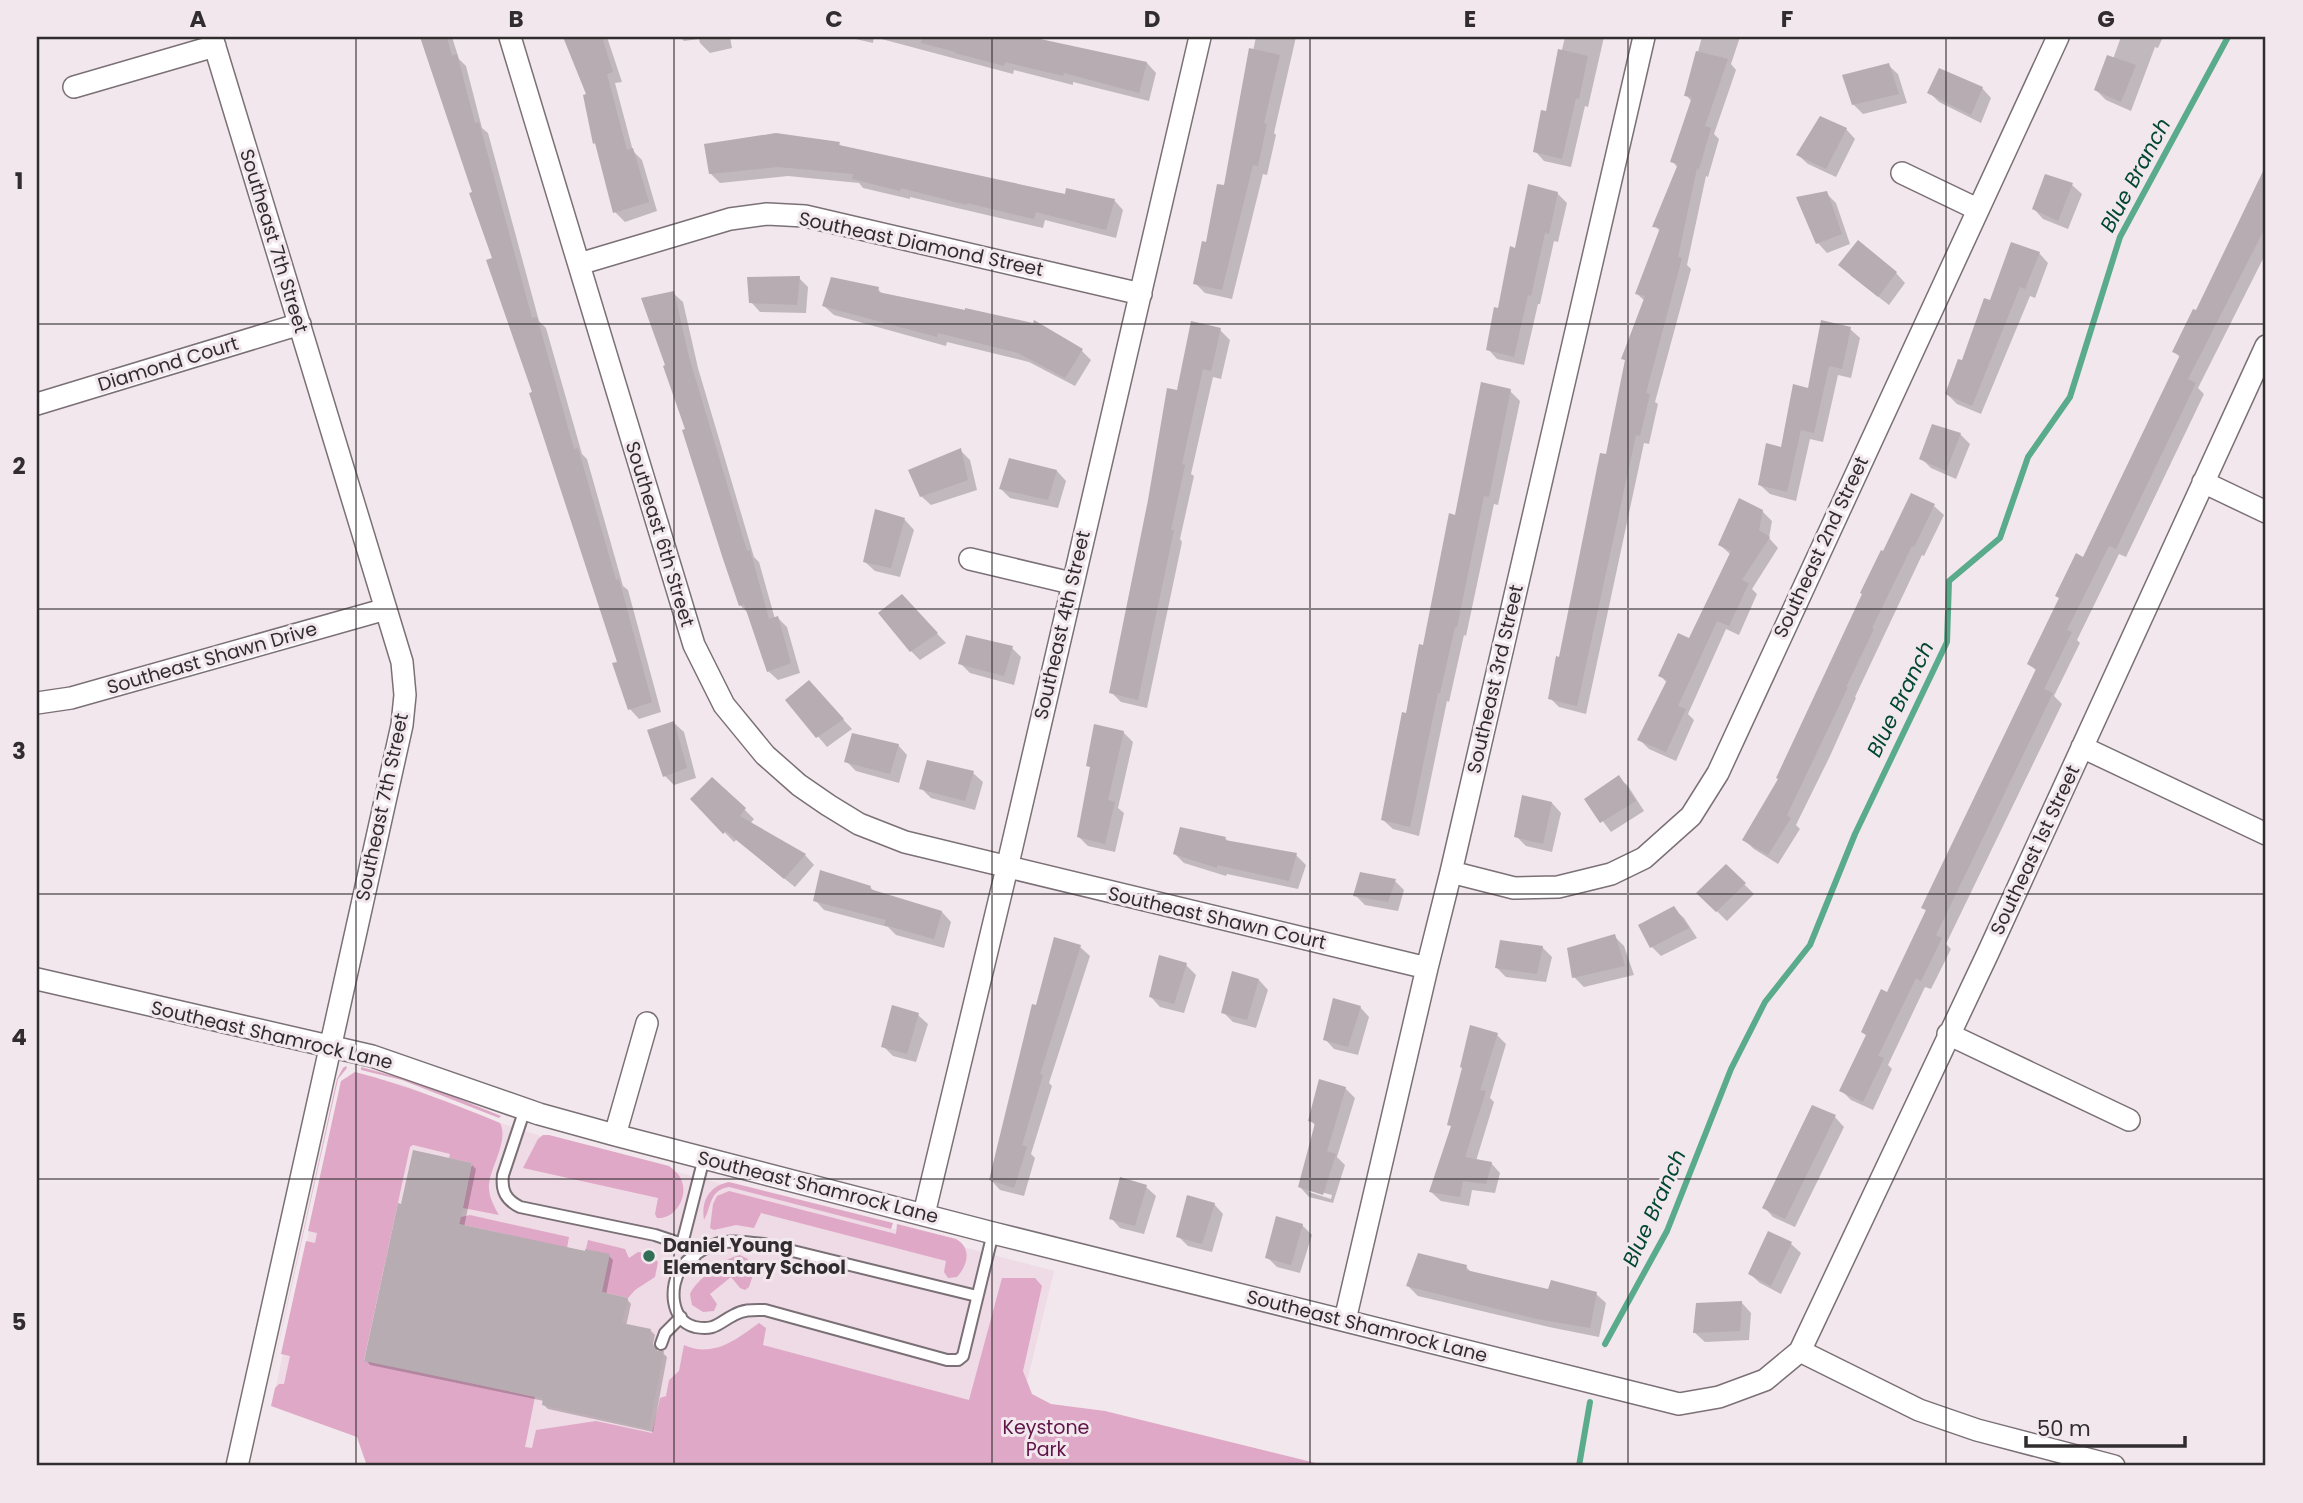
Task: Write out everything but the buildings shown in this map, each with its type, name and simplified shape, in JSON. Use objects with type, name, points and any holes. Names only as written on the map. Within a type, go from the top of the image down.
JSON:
[{"type":"street","name":"Southeast 6th Street","points":[[510,37],[694,645],[724,705],[765,755],[799,785],[859,824],[905,842],[1007,868]]},
{"type":"street","name":"Southeast 4th Street","points":[[924,1214],[1200,37]]},
{"type":"street","name":"Southeast 3rd Street","points":[[1345,1321],[1644,37]]},
{"type":"street","name":"Southeast 2nd Street","points":[[1451,872],[1514,888],[1558,887],[1611,874],[1644,858],[1691,816],[1718,773],[2058,37]]},
{"type":"street","points":[[74,87],[213,41]]},
{"type":"street","name":"Southeast 7th Street","points":[[213,41],[402,662],[405,695],[402,725],[237,1466]]},
{"type":"street","points":[[1902,173],[1977,209]]},
{"type":"street","name":"Southeast Diamond Street","points":[[579,264],[730,219],[767,215],[805,216],[1141,294]]},
{"type":"street","name":"Diamond Court","points":[[37,404],[300,324]]},
{"type":"street","name":"Southeast 1st Street","points":[[1800,1351],[1988,953],[2266,346]]},
{"type":"street","points":[[2203,482],[2266,512]]},
{"type":"street","points":[[970,559],[1071,583]]},
{"type":"street","name":"Southeast Shawn Drive","points":[[37,703],[71,698],[386,609]]},
{"type":"street","points":[[2082,747],[2266,834]]},
{"type":"street","name":"Southeast Shawn Court","points":[[1007,868],[1427,968]]},
{"type":"street","name":"Southeast Shamrock Lane","points":[[37,979],[372,1056],[526,1109],[615,1135],[993,1233],[1679,1404],[1719,1397],[1765,1380],[1800,1351]]},
{"type":"street","points":[[615,1135],[646,1023]]},
{"type":"street","points":[[1948,1034],[2129,1120]]},
{"type":"street","points":[[1800,1351],[1919,1410],[1977,1430],[2114,1466]]},
{"type":"lane","points":[[526,1109],[503,1175],[504,1192],[510,1202],[520,1207],[655,1235],[682,1244],[695,1255]]},
{"type":"lane","points":[[682,1244],[704,1158]]},
{"type":"lane","points":[[977,1296],[764,1244],[729,1241],[714,1244],[695,1255],[681,1268],[673,1300],[681,1317],[691,1326],[718,1326],[746,1310],[765,1310],[947,1360],[958,1360],[963,1356],[993,1233]]},
{"type":"lane","points":[[661,1343],[665,1333],[681,1317]]},
{"type":"shaded area","name":"Daniel Young Elementary School","points":[[355,1072],[406,1086],[500,1123],[547,1138],[1054,1271],[1022,1402],[557,1466],[273,1401],[341,1081]]},
{"type":"green space","points":[[346,1066],[338,1079],[270,1382],[337,1079]]},
{"type":"green space","points":[[361,1067],[423,1084],[501,1116],[499,1118],[402,1080],[361,1070]]},
{"type":"green space","name":"Keystone Park","points":[[355,1072],[428,1095],[500,1123],[502,1137],[489,1188],[499,1215],[463,1208],[472,1163],[449,1158],[450,1154],[413,1145],[410,1147],[364,1360],[535,1397],[525,1447],[532,1448],[536,1430],[596,1421],[652,1433],[660,1398],[666,1396],[669,1380],[679,1371],[684,1345],[714,1348],[733,1341],[759,1323],[766,1328],[763,1345],[969,1400],[1002,1278],[1035,1278],[1042,1286],[1023,1371],[1032,1394],[1051,1404],[1105,1411],[1328,1466],[367,1466],[357,1437],[271,1406],[275,1388],[284,1384],[290,1356],[281,1354],[306,1241],[315,1243],[317,1233],[308,1231],[341,1081]]},
{"type":"green space","points":[[543,1135],[669,1166],[681,1179],[682,1199],[670,1215],[657,1218],[655,1214],[658,1198],[523,1168],[538,1139]]},
{"type":"green space","points":[[729,1182],[893,1223],[891,1229],[729,1187],[714,1195],[704,1220],[708,1195],[716,1187]]},
{"type":"green space","points":[[729,1191],[896,1234],[897,1224],[956,1239],[964,1247],[966,1262],[957,1277],[948,1278],[944,1272],[946,1261],[761,1213],[754,1228],[736,1225],[714,1230],[710,1228],[713,1204],[717,1196]]},
{"type":"green space","points":[[470,1215],[569,1237],[567,1248],[459,1224],[461,1217]]},
{"type":"green space","points":[[588,1240],[625,1249],[629,1258],[638,1252],[650,1254],[658,1262],[655,1277],[628,1298],[602,1292],[586,1249]]},
{"type":"green space","points":[[740,1255],[748,1259],[744,1273],[753,1275],[749,1287],[745,1290],[740,1288],[731,1277],[710,1294],[717,1304],[714,1311],[703,1312],[692,1305],[690,1294],[704,1276]]},
{"type":"waterway","name":"Blue Branch","points":[[1605,1344],[1667,1231],[1731,1069],[1765,1002],[1810,945],[1855,834],[1947,642],[1949,581],[2000,538],[2028,457],[2070,397],[2120,237],[2228,37]]},
{"type":"waterway","name":"Blue Branch","points":[[1579,1466],[1590,1402]]},
{"type":"place","name":"Daniel Young Elementary School","points":[[649,1256]]}]
